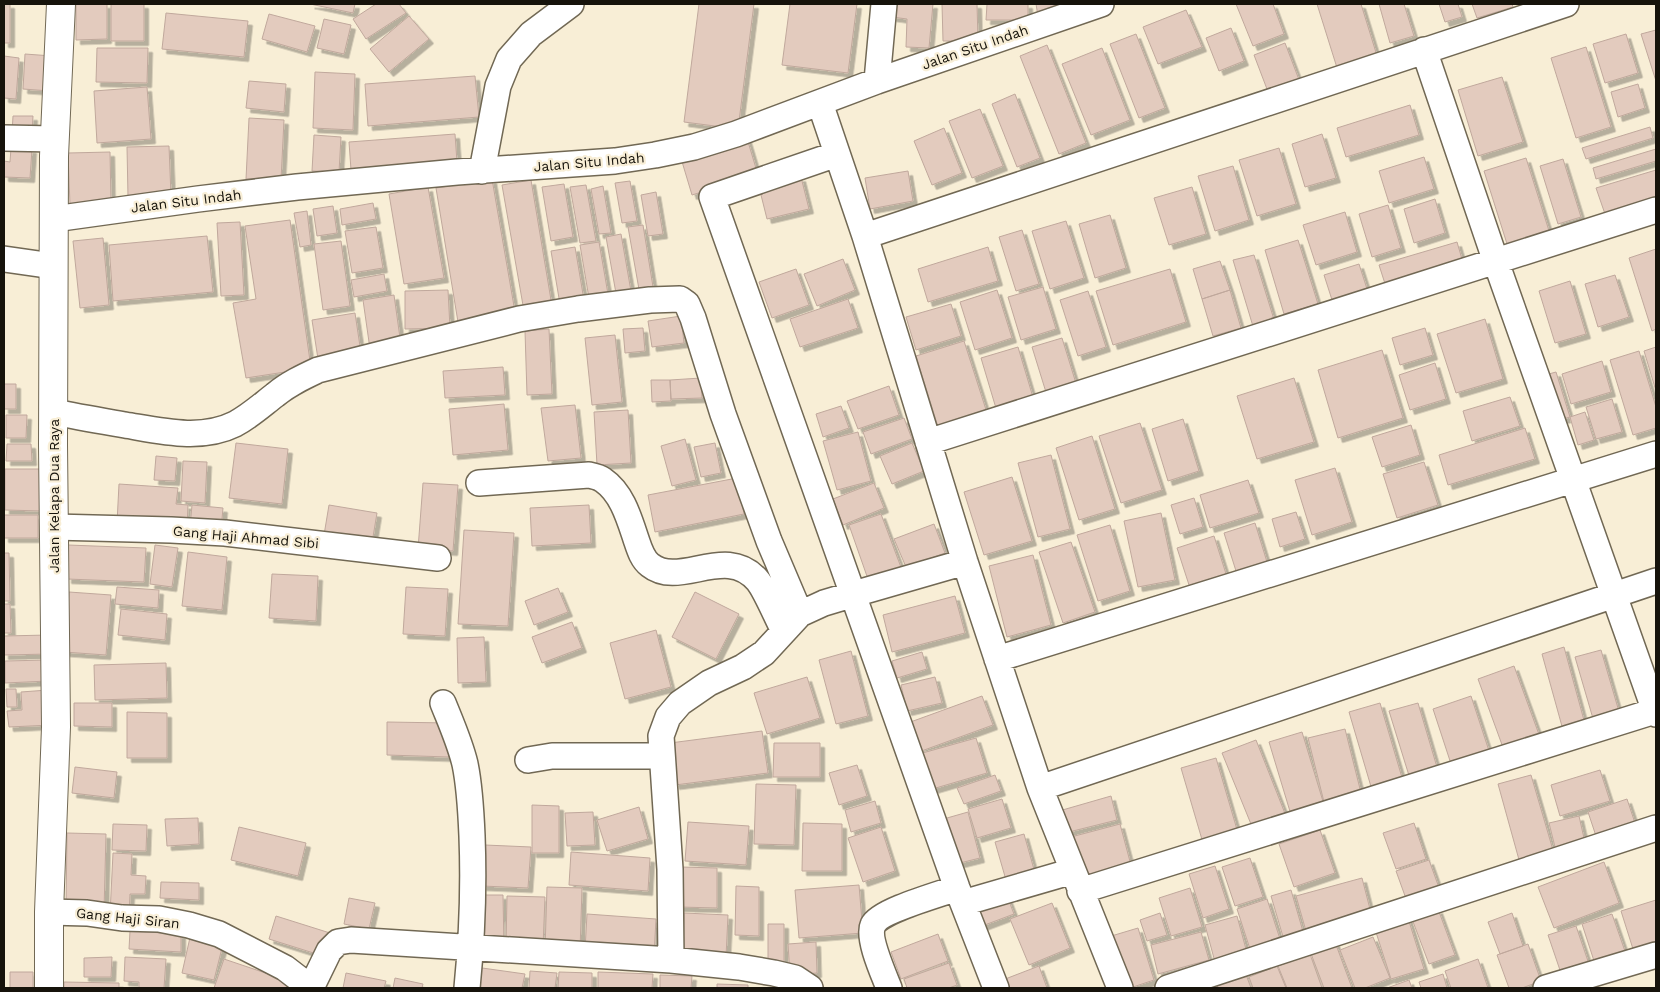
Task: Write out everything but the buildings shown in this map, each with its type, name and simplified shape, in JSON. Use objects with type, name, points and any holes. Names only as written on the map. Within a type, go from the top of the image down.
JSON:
[{"type":"main road","name":"Jalan Kelapa Dua Raya","points":[[49,988],[49,912],[56,719],[53,266],[55,139],[61,4]]},
{"type":"street","points":[[482,171],[498,86],[508,59],[531,34],[571,4]]},
{"type":"street","points":[[877,81],[884,4]]},
{"type":"street","name":"Jalan Situ Indah","points":[[54,218],[297,187],[615,162],[694,147],[736,134],[877,81],[1096,4]]},
{"type":"street","points":[[865,236],[1566,4]]},
{"type":"street","points":[[889,988],[872,938],[872,926],[878,917],[890,911],[960,896],[1077,881],[1656,712],[1496,262],[1424,50]]},
{"type":"street","points":[[820,102],[865,236],[965,562],[1040,788],[1120,988]]},
{"type":"street","points":[[4,138],[55,139]]},
{"type":"street","points":[[837,154],[712,197],[960,896],[996,988]]},
{"type":"street","points":[[928,442],[1656,210]]},
{"type":"street","points":[[4,259],[53,266]]},
{"type":"street","points":[[54,412],[164,431],[192,433],[216,431],[234,424],[253,413],[295,381],[318,370],[518,319],[650,300],[680,299],[687,304],[693,318],[723,414],[769,541],[792,623]]},
{"type":"street","points":[[997,659],[1656,454]]},
{"type":"street","points":[[479,483],[589,475],[602,479],[612,488],[623,503],[642,554],[649,564],[659,570],[671,572],[720,565],[734,565],[748,572],[758,581],[792,623]]},
{"type":"street","name":"Gang Haji Ahmad Sibi","points":[[54,527],[225,533],[438,558]]},
{"type":"street","points":[[671,960],[670,869],[661,756],[661,736],[668,717],[680,703],[709,683],[743,667],[764,653],[792,623],[824,603],[965,562]]},
{"type":"street","points":[[1040,788],[1656,581]]},
{"type":"street","points":[[443,703],[456,734],[465,764],[470,803],[473,863],[471,948],[467,988]]},
{"type":"street","points":[[528,760],[552,756],[661,756]]},
{"type":"street","points":[[1168,988],[1656,828]]},
{"type":"street","name":"Gang Haji Siran","points":[[49,912],[159,919],[189,925],[219,934],[285,968],[311,988]]},
{"type":"street","points":[[311,988],[328,951],[338,942],[351,940],[671,960],[774,973],[795,978],[810,988]]},
{"type":"street","points":[[1546,988],[1656,955]]}]
